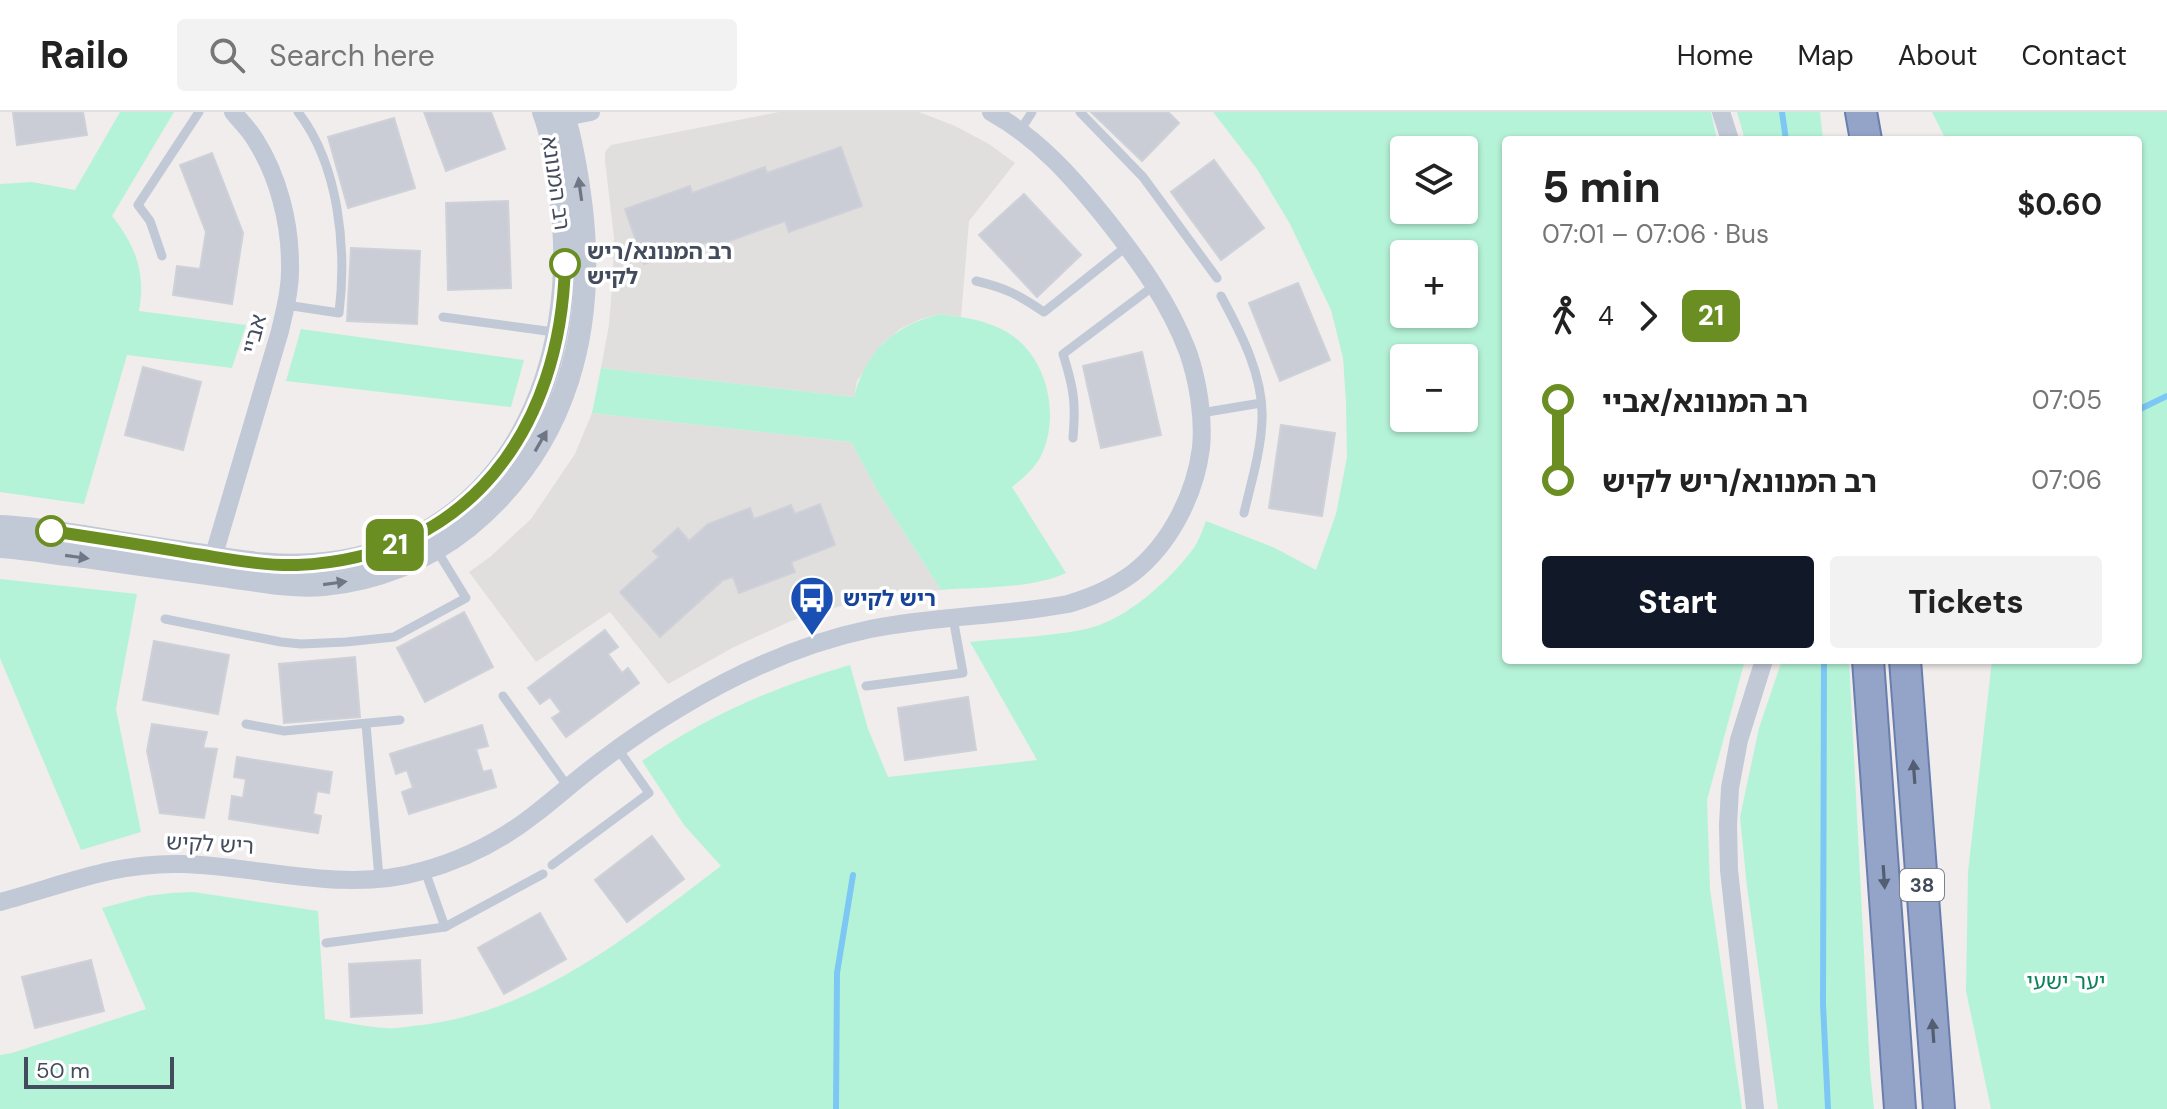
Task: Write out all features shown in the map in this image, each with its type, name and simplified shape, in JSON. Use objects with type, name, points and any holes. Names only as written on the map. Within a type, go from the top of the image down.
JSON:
[{"type":"highway","name":"38","points":[[1868,664],[1900,1109]]},
{"type":"highway","name":"38","points":[[1905,664],[1939,1109]]},
{"type":"street","name":"אביי","points":[[211,566],[280,331],[291,265],[281,200],[270,167],[255,138],[233,112]]},
{"type":"street","points":[[554,116],[591,112]]},
{"type":"street","name":"ריש לקיש","points":[[0,902],[83,876],[116,868],[150,865],[226,867],[309,878],[343,879],[405,876],[425,871],[501,838],[618,749],[679,708],[802,649],[874,629],[1068,604],[1095,596],[1133,572],[1152,555],[1183,510],[1201,447],[1196,382],[1189,355],[1155,285],[1127,246],[1059,163],[991,112]]},
{"type":"street","points":[[1721,112],[1729,136]]},
{"type":"street","name":"רב המנונא","points":[[0,547],[211,566],[326,563],[386,549],[449,517],[472,498],[513,448],[546,381],[558,333],[564,284],[565,245],[556,169],[554,116]]},
{"type":"street","name":"רב המנונא","points":[[0,526],[42,530],[297,585],[323,585],[379,574],[436,549],[487,511],[526,466],[556,414],[576,356],[583,324],[587,256],[579,181],[554,116]]},
{"type":"street","points":[[1755,1109],[1729,870],[1728,825],[1730,788],[1739,740],[1763,664]]},
{"type":"lane","points":[[162,256],[150,221],[138,205],[199,112]]},
{"type":"lane","points":[[286,305],[339,313],[343,283],[342,244],[335,202],[323,158],[298,112]]},
{"type":"lane","points":[[1020,131],[1032,112]]},
{"type":"lane","points":[[1080,112],[1143,177],[1217,278]]},
{"type":"lane","points":[[976,281],[1002,287],[1044,312],[1127,246]]},
{"type":"lane","points":[[1073,438],[1076,406],[1073,383],[1063,354],[1155,285]]},
{"type":"lane","points":[[1221,296],[1248,353],[1260,393],[1260,444],[1244,513]]},
{"type":"lane","points":[[443,317],[558,333]]},
{"type":"lane","points":[[1200,413],[1261,403]]},
{"type":"lane","points":[[165,619],[301,644],[394,637],[466,598],[436,549]]},
{"type":"lane","points":[[866,686],[963,673],[953,618]]},
{"type":"lane","points":[[503,696],[568,787]]},
{"type":"lane","points":[[246,724],[284,731],[400,720]]},
{"type":"lane","points":[[366,724],[379,878]]},
{"type":"lane","points":[[552,865],[649,793],[618,749]]},
{"type":"lane","points":[[425,871],[445,927]]},
{"type":"lane","points":[[326,943],[445,927],[543,874]]},
{"type":"shaded area","points":[[779,112],[919,112],[989,144],[1015,163],[969,221],[961,317],[940,314],[900,329],[882,344],[857,381],[854,397],[601,368],[609,325],[614,237],[605,152],[611,145]]},
{"type":"shaded area","points":[[592,413],[851,442],[878,492],[941,590],[893,594],[791,621],[734,647],[668,684],[610,612],[536,662],[469,572],[531,519],[575,454]]},
{"type":"green space","points":[[120,112],[174,112],[112,216],[127,238],[137,261],[141,285],[139,311],[246,325],[232,368],[127,355],[84,504],[0,492],[0,184],[32,182],[75,190]]},
{"type":"green space","points":[[1213,112],[1711,112],[1716,136],[1502,136],[1502,664],[1744,664],[1707,800],[1710,889],[1742,1109],[0,1109],[0,1055],[146,1009],[102,908],[147,896],[194,892],[318,911],[325,1019],[371,1027],[422,1025],[464,1017],[505,1004],[544,986],[581,966],[653,918],[721,866],[684,825],[642,761],[691,730],[768,693],[850,665],[868,729],[888,777],[1037,760],[970,642],[1043,636],[1101,625],[1146,598],[1172,573],[1195,546],[1206,521],[1275,548],[1316,570],[1336,514],[1347,457],[1343,358],[1331,310],[1290,224],[1257,169]]},
{"type":"green space","points":[[1737,112],[1820,112],[1823,136],[1744,136]]},
{"type":"green space","name":"יער ישעי","points":[[1932,112],[2167,112],[2167,1109],[1991,1109],[1966,991],[1968,872],[1992,664],[2142,664],[2142,136],[1944,136]]},
{"type":"green space","points":[[940,314],[998,327],[1019,341],[1040,370],[1049,404],[1047,440],[1035,465],[1012,487],[1066,573],[1022,585],[941,590],[878,492],[851,442],[592,413],[601,368],[854,397],[866,366],[884,342],[909,325]]},
{"type":"green space","points":[[301,329],[524,360],[511,407],[286,381]]},
{"type":"green space","points":[[0,579],[137,594],[116,709],[141,832],[81,850],[0,658]]},
{"type":"green space","points":[[1781,664],[1849,664],[1874,1109],[1778,1109],[1740,817],[1759,728]]},
{"type":"building","points":[[13,112],[83,112],[87,135],[17,145]]},
{"type":"building","points":[[424,112],[491,112],[505,149],[446,171]]},
{"type":"building","points":[[1091,112],[1168,112],[1179,123],[1142,161]]},
{"type":"building","points":[[394,118],[415,188],[348,208],[328,137]]},
{"type":"building","points":[[841,147],[862,206],[789,232],[785,221],[710,248],[707,242],[644,264],[625,209],[690,186],[692,193],[765,167],[767,173]]},
{"type":"building","points":[[212,153],[243,233],[232,304],[173,295],[177,266],[200,269],[206,232],[180,165]]},
{"type":"building","points":[[1214,160],[1264,228],[1221,260],[1171,192]]},
{"type":"building","points":[[1024,194],[1081,255],[1037,297],[979,235]]},
{"type":"building","points":[[508,201],[511,288],[448,290],[446,203]]},
{"type":"building","points":[[351,248],[420,251],[417,324],[347,321]]},
{"type":"building","points":[[1298,283],[1330,360],[1280,381],[1249,303]]},
{"type":"building","points":[[1142,352],[1161,435],[1101,448],[1083,366]]},
{"type":"building","points":[[143,367],[201,382],[183,450],[125,435]]},
{"type":"building","points":[[1281,425],[1335,433],[1322,516],[1269,508]]},
{"type":"building","points":[[820,504],[835,545],[791,562],[795,572],[739,593],[733,577],[723,580],[660,637],[620,592],[659,557],[653,551],[678,528],[689,541],[708,524],[750,508],[754,519],[791,505],[795,514]]},
{"type":"building","points":[[464,612],[493,667],[425,702],[397,648]]},
{"type":"building","points":[[605,630],[618,647],[608,654],[622,673],[628,668],[639,683],[566,737],[552,718],[561,712],[550,697],[540,704],[528,688]]},
{"type":"building","points":[[154,641],[229,655],[218,714],[143,700]]},
{"type":"building","points":[[355,657],[360,717],[284,723],[279,664]]},
{"type":"building","points":[[968,697],[976,750],[905,760],[898,708]]},
{"type":"building","points":[[152,724],[207,732],[203,748],[217,749],[204,818],[160,813],[147,751]]},
{"type":"building","points":[[482,725],[488,746],[476,749],[483,772],[491,770],[496,787],[409,814],[402,792],[413,788],[407,770],[396,774],[390,754]]},
{"type":"building","points":[[237,757],[332,772],[329,793],[317,791],[313,814],[321,816],[318,833],[229,819],[232,796],[243,798],[246,779],[234,777]]},
{"type":"building","points":[[652,836],[684,879],[627,922],[595,880]]},
{"type":"building","points":[[540,913],[566,959],[504,994],[478,948]]},
{"type":"building","points":[[91,960],[104,1011],[35,1028],[22,977]]},
{"type":"building","points":[[420,960],[422,1013],[351,1017],[349,964]]},
{"type":"waterway","points":[[1782,112],[1785,136]]},
{"type":"waterway","points":[[2142,408],[2167,396]]},
{"type":"waterway","points":[[1824,664],[1823,1004],[1828,1109]]},
{"type":"waterway","points":[[836,1109],[837,973],[853,875]]},
{"type":"bus line","name":"21","points":[[51,531],[237,561],[293,565],[355,558],[420,534],[449,517],[472,498],[513,448],[531,416],[555,350],[565,264]]},
{"type":"place","name":"רב המנונא/ריש לקיש","points":[[565,264]]},
{"type":"place","name":"ריש לקיש","points":[[812,637]]}]
